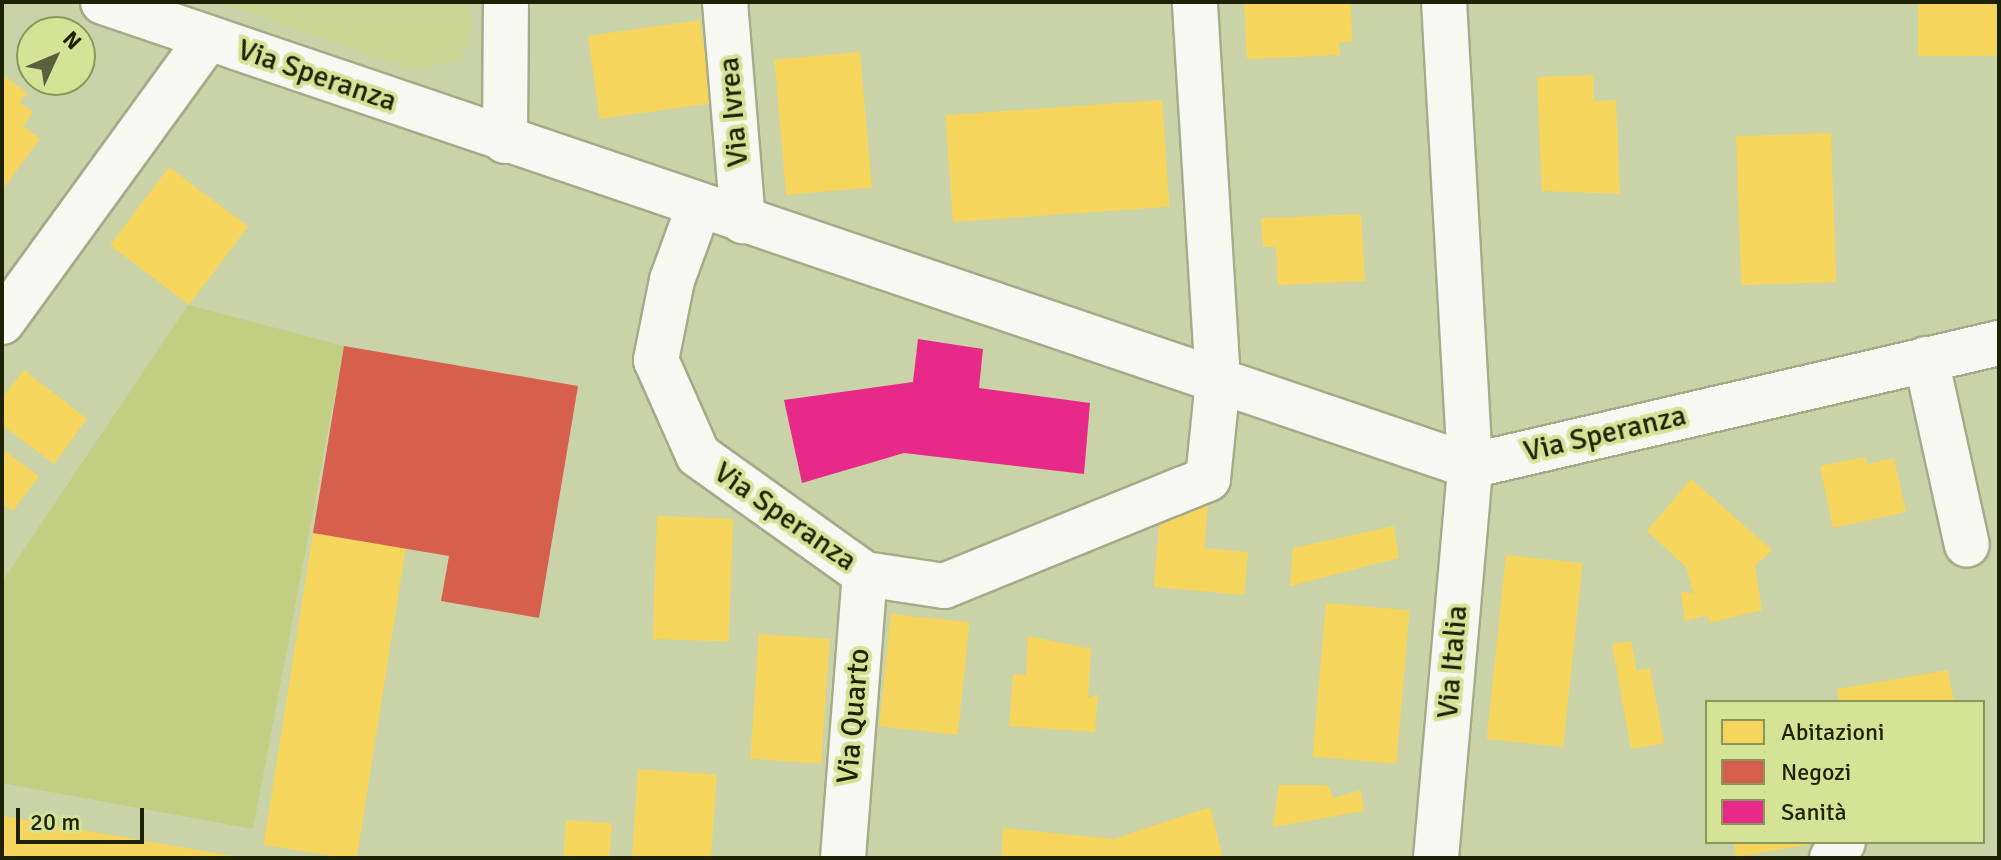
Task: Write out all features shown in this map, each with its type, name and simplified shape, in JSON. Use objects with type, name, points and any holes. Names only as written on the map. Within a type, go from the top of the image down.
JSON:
[{"type":"street","name":"Via Speranza","points":[[103,2],[505,141],[1470,466],[1999,343]]},
{"type":"street","points":[[505,141],[506,2]]},
{"type":"street","name":"Via Ivrea","points":[[725,2],[743,221]]},
{"type":"street","name":"Via Speranza","points":[[699,206],[672,280],[656,360],[698,455],[865,574],[944,586],[1208,479],[1218,381],[1195,2]]},
{"type":"street","name":"Via Italia","points":[[1436,858],[1470,466],[1444,2]]},
{"type":"street","name":"Via Speranza","points":[[2,322],[208,38]]},
{"type":"street","points":[[1926,359],[1967,545]]},
{"type":"street","name":"Via Quarto","points":[[843,858],[865,574]]},
{"type":"shaded area","points":[[217,2],[469,2],[472,32],[460,60],[413,70]]},
{"type":"shaded area","points":[[188,305],[344,346],[253,829],[2,783],[2,582]]},
{"type":"building: Abitazioni","points":[[1244,2],[1351,2],[1352,42],[1339,42],[1340,55],[1247,59]]},
{"type":"building: Abitazioni","points":[[1918,2],[1996,2],[1996,56],[1918,56]]},
{"type":"building: Abitazioni","points":[[700,20],[712,103],[600,119],[588,36]]},
{"type":"building: Abitazioni","points":[[860,52],[872,187],[786,195],[774,59]]},
{"type":"building: Abitazioni","points":[[2,74],[16,85],[16,96],[24,96],[19,102],[33,112],[23,126],[40,139],[2,190]]},
{"type":"building: Abitazioni","points":[[1593,75],[1594,101],[1616,100],[1620,194],[1542,191],[1537,77]]},
{"type":"building: Abitazioni","points":[[1162,100],[1169,207],[953,222],[946,115]]},
{"type":"building: Abitazioni","points":[[1831,133],[1836,282],[1741,285],[1736,136]]},
{"type":"building: Abitazioni","points":[[169,167],[248,227],[189,305],[110,245]]},
{"type":"building: Abitazioni","points":[[1361,214],[1365,281],[1278,285],[1276,247],[1263,247],[1261,218]]},
{"type":"building: Abitazioni","points":[[24,370],[87,419],[54,464],[2,425],[2,398]]},
{"type":"building: Abitazioni","points":[[2,449],[39,476],[13,511],[2,504]]},
{"type":"building: Abitazioni","points":[[1865,457],[1867,464],[1894,458],[1906,512],[1833,528],[1820,466]]},
{"type":"building: Abitazioni","points":[[1691,479],[1772,550],[1755,566],[1762,610],[1709,623],[1708,615],[1685,621],[1681,592],[1693,593],[1686,567],[1647,531]]},
{"type":"building: Abitazioni","points":[[1161,502],[1208,506],[1204,548],[1248,552],[1244,595],[1154,587]]},
{"type":"building: Abitazioni","points":[[657,516],[733,519],[729,642],[653,639]]},
{"type":"building: Abitazioni","points":[[1394,526],[1399,558],[1290,586],[1293,548]]},
{"type":"building: Abitazioni","points":[[313,533],[406,548],[357,858],[264,845]]},
{"type":"building: Abitazioni","points":[[1506,555],[1583,563],[1563,747],[1487,739]]},
{"type":"building: Abitazioni","points":[[1326,603],[1410,610],[1396,764],[1313,756]]},
{"type":"building: Abitazioni","points":[[891,614],[970,622],[958,735],[879,726]]},
{"type":"building: Abitazioni","points":[[759,634],[830,639],[821,764],[750,759]]},
{"type":"building: Abitazioni","points":[[1028,636],[1091,649],[1088,698],[1098,694],[1095,732],[1009,726],[1013,674],[1026,675]]},
{"type":"building: Abitazioni","points":[[1631,641],[1637,671],[1650,668],[1664,743],[1631,749],[1612,644]]},
{"type":"building: Abitazioni","points":[[1948,670],[1954,700],[1839,700],[1837,689]]},
{"type":"building: Abitazioni","points":[[638,769],[717,775],[711,858],[632,858]]},
{"type":"building: Abitazioni","points":[[1279,785],[1327,785],[1334,798],[1361,790],[1364,811],[1273,827]]},
{"type":"building: Abitazioni","points":[[1210,807],[1223,858],[1001,858],[1003,828],[1113,839]]},
{"type":"building: Abitazioni","points":[[2,816],[232,856],[232,858],[2,858]]},
{"type":"building: Abitazioni","points":[[566,820],[612,823],[609,858],[563,858]]},
{"type":"building: Abitazioni","points":[[1734,844],[1812,844],[1736,857]]},
{"type":"building: Negozi","points":[[344,346],[578,386],[539,618],[441,601],[449,556],[313,533]]},
{"type":"building: Sanità","points":[[918,339],[983,349],[979,388],[1090,403],[1084,474],[904,453],[802,483],[784,400],[913,382]]}]
